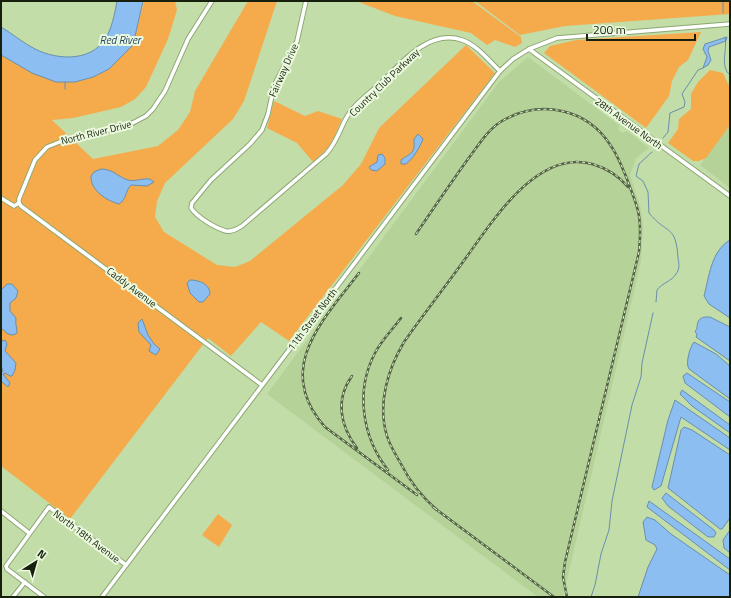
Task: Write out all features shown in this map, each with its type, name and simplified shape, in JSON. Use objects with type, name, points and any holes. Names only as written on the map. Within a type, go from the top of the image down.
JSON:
[{"type":"street","name":"Fairway Drive","points":[[191,208],[192,202],[211,180],[250,144],[262,130],[268,114],[274,86],[297,41],[306,1]]},
{"type":"street","name":"North River Drive","points":[[19,203],[18,199],[35,160],[46,148],[62,141],[129,125],[146,116],[153,109],[165,91],[190,35],[210,2]]},
{"type":"street","name":"11th Street North","points":[[102,597],[500,71],[512,59],[545,41],[568,35],[730,24]]},
{"type":"street","name":"Country Club Parkway","points":[[191,208],[195,213],[219,228],[226,230],[237,229],[326,154],[337,141],[351,111],[407,57],[431,42],[441,38],[451,38],[469,43],[500,71]]},
{"type":"street","name":"28th Avenue North","points":[[529,49],[730,196]]},
{"type":"street","name":"Caddy Avenue","points":[[1,198],[14,206],[19,203],[21,206],[262,385]]},
{"type":"street","name":"North 18th Avenue","points":[[29,533],[49,507],[126,565]]},
{"type":"street","points":[[1,511],[29,533],[6,566],[7,569],[44,597]]},
{"type":"street","points":[[13,597],[25,582]]},
{"type":"shaded area","points":[[144,1],[175,1],[177,10],[168,39],[146,87],[135,99],[121,107],[73,118],[52,120],[93,159],[158,146],[178,130],[190,112],[195,91],[248,1],[277,1],[244,101],[233,119],[165,183],[157,201],[155,217],[164,232],[217,265],[235,267],[250,261],[343,185],[361,164],[379,128],[466,45],[495,73],[289,341],[261,322],[231,356],[208,338],[70,519],[1,466],[1,55],[32,73],[56,82],[75,82],[93,77],[109,69],[133,45]]},
{"type":"shaded area","points":[[356,1],[472,1],[521,37],[522,43],[515,47],[495,40],[487,45],[471,33],[395,16]]},
{"type":"shaded area","points":[[475,1],[730,1],[730,14],[565,26],[520,35]]},
{"type":"shaded area","points":[[701,32],[688,60],[679,67],[672,81],[669,96],[646,128],[544,53],[550,46],[576,40]]},
{"type":"shaded area","points":[[528,57],[620,126],[618,129],[622,133],[627,131],[649,148],[636,158],[630,175],[641,209],[643,225],[641,261],[563,597],[538,597],[267,394],[499,82]]},
{"type":"shaded area","points":[[710,70],[723,73],[730,88],[730,125],[706,158],[699,161],[693,161],[668,143],[678,129],[679,119],[691,109],[691,94],[698,82]]},
{"type":"shaded area","points":[[274,101],[305,116],[318,111],[342,119],[330,146],[313,162],[297,143],[267,128]]},
{"type":"shaded area","points":[[730,125],[730,188],[700,165]]},
{"type":"shaded area","points":[[218,514],[232,525],[219,547],[202,535]]},
{"type":"water","name":"Red River","points":[[117,1],[143,1],[133,45],[109,69],[93,77],[75,82],[56,82],[32,73],[1,55],[1,27],[31,47],[44,53],[65,57],[86,54],[94,50],[102,43],[108,34],[113,22]]},
{"type":"water","points":[[727,37],[726,41],[709,47],[708,51],[711,60],[708,65],[703,68],[707,57],[703,49],[705,44]]},
{"type":"water","points":[[418,134],[423,139],[418,149],[409,162],[406,164],[401,164],[401,160],[412,152],[414,147],[414,139]]},
{"type":"water","points":[[382,154],[385,158],[385,164],[377,171],[371,170],[369,167],[377,162],[378,155]]},
{"type":"water","points":[[101,169],[109,170],[128,180],[133,181],[150,179],[154,182],[147,186],[131,185],[122,202],[119,204],[105,198],[93,186],[91,176],[94,172]]},
{"type":"water","points":[[730,240],[730,318],[709,304],[704,296],[709,273],[715,258],[724,245]]},
{"type":"water","points":[[190,280],[203,283],[210,291],[210,294],[203,302],[199,302],[190,293],[187,283]]},
{"type":"water","points":[[7,284],[12,284],[18,291],[16,298],[10,303],[10,311],[16,318],[17,333],[13,335],[8,334],[1,328],[1,290]]},
{"type":"water","points":[[705,317],[710,317],[730,327],[730,361],[696,337],[697,335],[695,331],[697,329],[698,321]]},
{"type":"water","points":[[142,319],[148,335],[154,344],[160,349],[156,355],[149,351],[151,345],[139,332],[138,323]]},
{"type":"water","points":[[5,340],[7,344],[5,351],[16,363],[12,376],[5,373],[3,374],[10,383],[8,387],[1,381],[1,373],[3,371],[1,366],[1,343]]},
{"type":"water","points":[[694,342],[716,354],[730,366],[730,399],[689,369],[688,355]]},
{"type":"water","points":[[687,373],[730,402],[730,417],[685,383],[683,376]]},
{"type":"water","points":[[682,390],[730,425],[730,433],[692,406],[680,394]]},
{"type":"water","points":[[675,400],[730,438],[730,450],[681,417],[661,486],[654,490],[652,487],[668,420]]},
{"type":"water","points":[[684,427],[692,430],[730,455],[730,518],[722,529],[720,529],[668,488],[681,430]]},
{"type":"water","points":[[666,493],[714,530],[716,533],[714,537],[708,537],[668,506],[662,498]]},
{"type":"water","points":[[649,501],[730,559],[730,570],[647,507]]},
{"type":"water","points":[[647,517],[655,520],[671,534],[730,575],[730,597],[638,597],[648,567],[657,549],[655,545],[646,540],[643,522]]},
{"type":"water","points":[[730,530],[730,553],[724,548],[723,540]]},
{"type":"waterway","points":[[723,1],[723,13]]},
{"type":"waterway","points":[[725,37],[724,62],[730,75]]},
{"type":"waterway","points":[[663,138],[668,132],[670,113],[684,107],[685,102],[682,94],[698,70],[703,68]]},
{"type":"waterway","points":[[65,82],[65,89]]},
{"type":"waterway","points":[[652,152],[639,164],[636,176],[643,181],[648,192],[649,213],[673,235],[677,247],[679,264],[678,270],[674,276],[657,290],[656,302]]},
{"type":"waterway","points":[[591,597],[601,554],[609,530],[612,501],[632,405],[641,377],[642,363],[653,313]]},
{"type":"railway","points":[[416,234],[483,138],[502,121],[517,114],[532,110],[547,109],[562,111],[576,116],[589,123],[601,133],[618,158],[623,170],[639,216],[639,252],[565,562],[563,577],[567,597]]},
{"type":"railway","points":[[437,510],[421,494],[408,477],[393,450],[384,424],[383,412],[386,387],[398,352],[499,212],[533,179],[551,168],[571,162],[592,164],[612,172],[628,187]]},
{"type":"railway","points":[[359,273],[331,309],[309,346],[303,365],[303,385],[310,406],[325,427],[417,495]]},
{"type":"railway","points":[[388,470],[372,443],[367,428],[363,398],[365,383],[375,353],[383,340],[401,318]]},
{"type":"railway","points":[[352,376],[343,394],[342,412],[343,422],[351,440],[357,448]]},
{"type":"railway","points":[[433,507],[554,597]]}]
